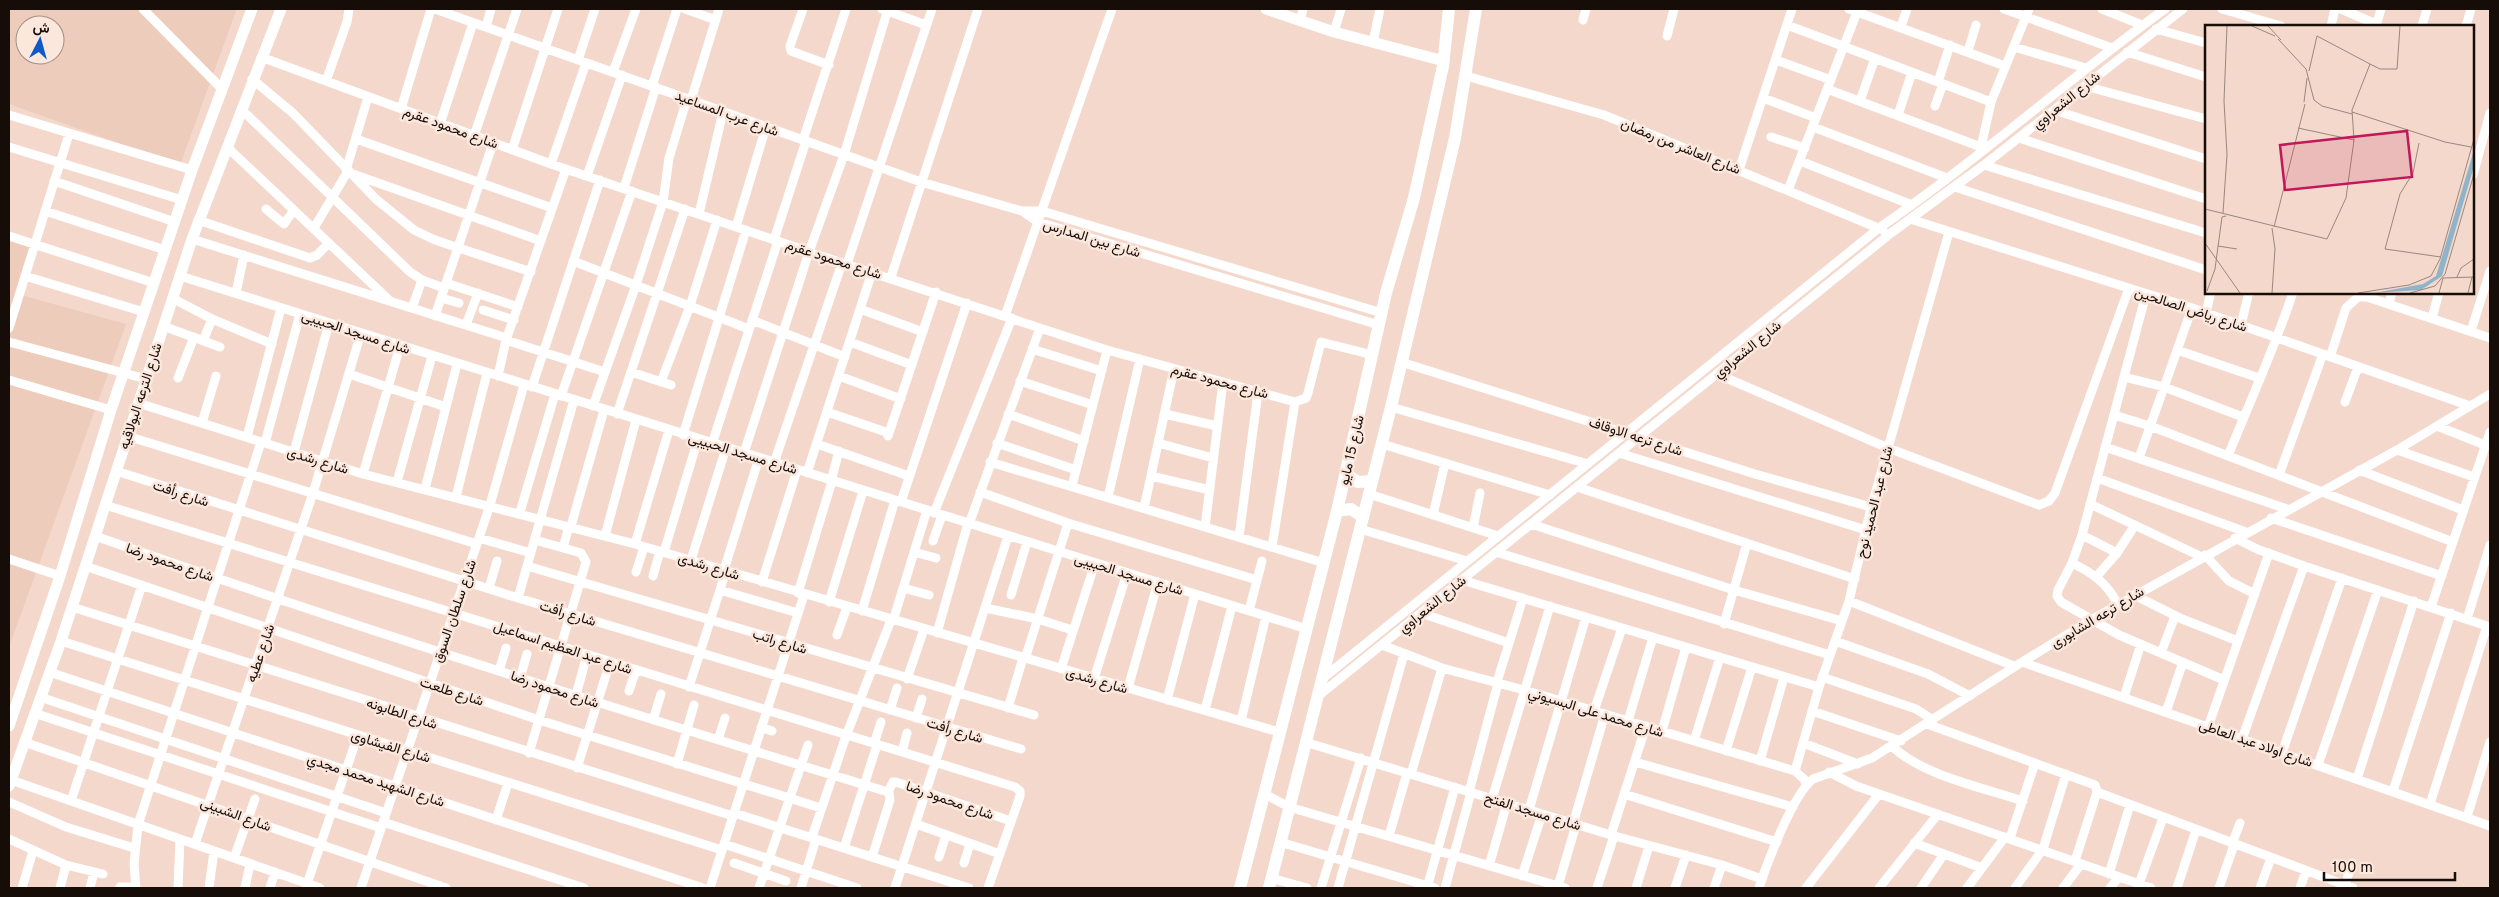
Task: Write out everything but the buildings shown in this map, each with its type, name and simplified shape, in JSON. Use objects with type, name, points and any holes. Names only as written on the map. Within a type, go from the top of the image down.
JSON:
[{"type":"main road","name":"شارع 15 مايو","points":[[1240,888],[1337,511],[1380,319],[1414,198],[1444,61],[1449,9]]},
{"type":"main road","name":"شارع 15 مايو","points":[[1270,883],[1382,444],[1455,138],[1476,9]]},
{"type":"main road","points":[[1346,474],[1358,482],[1372,481]]},
{"type":"main road","points":[[1337,511],[1351,509],[1361,523]]},
{"type":"street","points":[[144,9],[221,88]]},
{"type":"street","name":"شارع الترعه البولاقيه","points":[[9,726],[60,576],[111,410],[192,170],[252,9]]},
{"type":"street","name":"شارع الترعه البولاقيه","points":[[10,783],[61,641],[198,220],[281,9]]},
{"type":"street","points":[[326,81],[347,22],[349,9]]},
{"type":"street","points":[[401,109],[431,9]]},
{"type":"street","name":"شارع عرب المساعيد","points":[[435,9],[921,182],[1022,211]]},
{"type":"street","points":[[486,27],[491,9]]},
{"type":"street","points":[[474,136],[517,9]]},
{"type":"street","points":[[512,150],[558,9]]},
{"type":"street","points":[[551,164],[582,61],[595,9]]},
{"type":"street","points":[[587,176],[636,9]]},
{"type":"street","points":[[520,512],[558,395],[573,361],[604,273],[677,9]]},
{"type":"street","points":[[685,9],[716,20]]},
{"type":"street","points":[[593,406],[663,202],[669,158],[719,9]]},
{"type":"street","points":[[803,9],[790,46],[791,51],[829,65]]},
{"type":"street","points":[[712,444],[751,324],[846,9]]},
{"type":"street","points":[[744,453],[809,252],[844,155],[869,76],[886,9],[926,25]]},
{"type":"street","points":[[774,463],[814,344],[879,167],[932,9]]},
{"type":"street","points":[[891,277],[978,9]]},
{"type":"street","points":[[801,888],[821,808],[832,775],[859,700],[892,620],[914,552],[934,513],[1009,317],[1038,222],[1112,9]]},
{"type":"street","points":[[1266,9],[1334,32],[1444,61]]},
{"type":"street","points":[[1300,21],[1303,9]]},
{"type":"street","points":[[1334,32],[1341,9]]},
{"type":"street","points":[[1373,42],[1380,9]]},
{"type":"street","points":[[1582,20],[1586,9]]},
{"type":"street","points":[[1667,36],[1674,9]]},
{"type":"street","points":[[1739,170],[1792,9]]},
{"type":"street","points":[[1900,27],[1907,9]]},
{"type":"street","points":[[2004,9],[2028,12],[2112,48]]},
{"type":"street","points":[[2102,9],[2142,25]]},
{"type":"street","name":"شارع الشعراوي","points":[[1321,679],[1879,228],[1912,205],[1980,150],[2165,9]]},
{"type":"street","name":"شارع الشعراوي","points":[[1317,697],[1891,233],[1984,165],[2183,9]]},
{"type":"street","points":[[2222,9],[2277,25]]},
{"type":"street","points":[[2256,19],[2259,9]]},
{"type":"street","points":[[2331,25],[2335,9]]},
{"type":"street","points":[[2341,9],[2376,25],[2381,9]]},
{"type":"street","points":[[2422,25],[2427,9]]},
{"type":"street","points":[[2466,25],[2471,9]]},
{"type":"street","points":[[1788,190],[1844,46],[1853,10],[1873,13],[1900,27],[2005,66]]},
{"type":"street","points":[[1827,89],[1898,115],[1980,150],[1991,102],[2028,12]]},
{"type":"street","points":[[440,124],[474,22]]},
{"type":"street","points":[[1787,25],[1991,102]]},
{"type":"street","points":[[1968,51],[1976,25]]},
{"type":"street","points":[[2156,29],[2205,43]]},
{"type":"street","points":[[1935,106],[1950,45]]},
{"type":"street","points":[[2014,46],[2086,68]]},
{"type":"street","points":[[2127,52],[2205,77]]},
{"type":"street","name":"شارع محمود عقرم","points":[[261,57],[551,164],[844,264],[891,277],[1107,350],[1295,402]]},
{"type":"street","points":[[1860,101],[1875,58]]},
{"type":"street","points":[[1776,60],[1831,80]]},
{"type":"street","points":[[1898,115],[1912,72]]},
{"type":"street","name":"شارع العاشر من رمضان","points":[[1466,76],[1604,115],[1891,233]]},
{"type":"street","points":[[252,79],[294,114],[348,172],[395,216],[408,225],[435,240],[531,272]]},
{"type":"street","points":[[2085,86],[2205,119]]},
{"type":"street","points":[[314,228],[348,172],[368,97]]},
{"type":"street","points":[[1763,98],[1814,122],[1947,178]]},
{"type":"street","points":[[241,109],[410,272],[422,280],[478,293],[518,307]]},
{"type":"street","points":[[2054,110],[2205,159]]},
{"type":"street","points":[[699,214],[723,112]]},
{"type":"street","points":[[2474,171],[2490,113]]},
{"type":"street","points":[[9,115],[192,170]]},
{"type":"street","points":[[736,227],[766,127]]},
{"type":"street","points":[[9,328],[69,134]]},
{"type":"street","points":[[1771,137],[1804,148]]},
{"type":"street","points":[[356,138],[552,208]]},
{"type":"street","points":[[2019,138],[2205,199]]},
{"type":"street","points":[[435,316],[493,143]]},
{"type":"street","points":[[227,146],[392,302]]},
{"type":"street","points":[[9,147],[182,200]]},
{"type":"street","points":[[1800,161],[1912,205]]},
{"type":"street","points":[[1984,165],[2205,233]]},
{"type":"street","points":[[498,376],[507,339],[566,169]]},
{"type":"street","points":[[348,172],[541,241]]},
{"type":"street","name":"شارع سلطان السوق","points":[[361,888],[490,505],[528,386],[543,352],[600,180]]},
{"type":"street","points":[[54,182],[175,222]]},
{"type":"street","points":[[1955,187],[2205,270]]},
{"type":"street","points":[[266,209],[284,224],[294,210]]},
{"type":"street","points":[[617,414],[685,209]]},
{"type":"street","points":[[45,211],[165,250]]},
{"type":"street","name":"شارع بين المدارس","points":[[1022,211],[1042,212],[1209,263],[1380,319]]},
{"type":"street","name":"شارع بين المدارس","points":[[1022,211],[1038,222],[1205,274],[1380,319]]},
{"type":"street","name":"شارع رياض الصالحين","points":[[1910,219],[2192,308],[2358,367],[2475,403],[2490,405]]},
{"type":"street","points":[[198,220],[310,258],[317,255],[329,243]]},
{"type":"street","points":[[661,382],[690,306],[716,220]]},
{"type":"street","points":[[683,435],[746,230]]},
{"type":"street","name":"شارع عبد الحميد نوح","points":[[1795,771],[1822,677],[1849,601],[1872,507],[1949,232]]},
{"type":"street","points":[[9,236],[154,283]]},
{"type":"street","points":[[192,239],[466,325],[605,372]]},
{"type":"street","points":[[236,294],[244,255]]},
{"type":"street","points":[[573,261],[719,317],[783,332],[845,357]]},
{"type":"street","points":[[1205,274],[1209,263]]},
{"type":"street","points":[[807,473],[872,272]]},
{"type":"street","points":[[2471,331],[2490,273]]},
{"type":"street","points":[[25,276],[144,312]]},
{"type":"street","name":"شارع مسجد الحبيبى","points":[[180,276],[1307,629]]},
{"type":"street","points":[[412,308],[422,280]]},
{"type":"street","points":[[1717,374],[1888,448],[2039,505],[2049,501],[2055,493],[2129,288]]},
{"type":"street","points":[[827,412],[889,435],[936,292]]},
{"type":"street","points":[[466,325],[478,293]]},
{"type":"street","points":[[2146,294],[2082,535],[2072,564],[2058,590],[2057,596],[2061,602],[2091,620],[2224,680]]},
{"type":"street","points":[[2206,313],[2211,294]]},
{"type":"street","points":[[2241,325],[2249,294]]},
{"type":"street","points":[[2228,456],[2259,378],[2278,339],[2292,294]]},
{"type":"street","points":[[2389,304],[2392,294]]},
{"type":"street","points":[[2432,318],[2438,294]]},
{"type":"street","points":[[2279,475],[2326,356],[2346,308],[2351,301],[2358,297],[2367,297],[2490,338]]},
{"type":"street","points":[[172,298],[212,319],[272,344]]},
{"type":"street","points":[[441,298],[459,303]]},
{"type":"street","points":[[862,611],[967,303]]},
{"type":"street","points":[[247,437],[281,308]]},
{"type":"street","points":[[2139,458],[2192,308]]},
{"type":"street","points":[[860,309],[923,332]]},
{"type":"street","points":[[483,310],[514,320]]},
{"type":"street","points":[[120,887],[136,888],[134,848],[138,824],[250,474],[263,442],[300,314]]},
{"type":"street","points":[[203,341],[212,319]]},
{"type":"street","points":[[294,452],[329,323]]},
{"type":"street","points":[[163,326],[220,347]]},
{"type":"street","points":[[937,633],[969,524],[1040,328]]},
{"type":"street","name":"شارع عطيه","points":[[195,844],[290,564],[361,333]]},
{"type":"street","points":[[178,378],[194,337]]},
{"type":"street","points":[[9,342],[146,379]]},
{"type":"street","points":[[850,342],[912,365]]},
{"type":"street","points":[[1272,547],[1295,402],[1306,398],[1321,342],[1373,355]]},
{"type":"street","points":[[364,474],[400,346]]},
{"type":"street","points":[[1032,349],[1102,371]]},
{"type":"street","points":[[1072,486],[1107,350]]},
{"type":"street","points":[[2177,350],[2259,378]]},
{"type":"street","points":[[397,482],[432,356]]},
{"type":"street","points":[[1108,497],[1140,359]]},
{"type":"street","name":"شارع ترعه الاوقاف","points":[[1401,362],[1755,474],[1872,507]]},
{"type":"street","points":[[425,489],[457,364]]},
{"type":"street","points":[[2345,402],[2358,367]]},
{"type":"street","points":[[1144,508],[1174,369]]},
{"type":"street","points":[[631,372],[671,385]]},
{"type":"street","points":[[456,497],[486,373]]},
{"type":"street","points":[[349,374],[446,407]]},
{"type":"street","points":[[202,423],[216,376]]},
{"type":"street","points":[[839,376],[901,399]]},
{"type":"street","points":[[2124,377],[2164,387],[2243,417]]},
{"type":"street","points":[[9,380],[111,410]]},
{"type":"street","points":[[1020,381],[1093,405]]},
{"type":"street","points":[[1205,527],[1223,382]]},
{"type":"street","points":[[1239,537],[1258,392]]},
{"type":"street","name":"شارع ترعه الشابورى","points":[[1806,784],[1829,772],[1858,764],[1901,741],[2018,664],[2118,604],[2320,490],[2398,450],[2490,394]]},
{"type":"street","points":[[518,598],[574,400]]},
{"type":"street","name":"شارع رشدى","points":[[138,403],[364,474],[520,512],[639,545],[801,594],[1279,732]]},
{"type":"street","points":[[1391,406],[1588,464]]},
{"type":"street","points":[[563,548],[604,410]]},
{"type":"street","points":[[1008,414],[1084,441]]},
{"type":"street","points":[[1164,414],[1217,426]]},
{"type":"street","points":[[2114,415],[2150,426],[2453,542]]},
{"type":"street","points":[[605,536],[636,420]]},
{"type":"street","points":[[2437,426],[2485,445]]},
{"type":"street","points":[[636,572],[639,545],[669,430]]},
{"type":"street","points":[[2431,607],[2490,432]]},
{"type":"street","points":[[127,436],[478,541],[531,553]]},
{"type":"street","points":[[653,576],[698,439]]},
{"type":"street","points":[[997,443],[1076,470]]},
{"type":"street","points":[[1158,443],[1214,458]]},
{"type":"street","points":[[817,444],[909,476]]},
{"type":"street","points":[[1382,444],[1550,495]]},
{"type":"street","points":[[2105,447],[2287,509]]},
{"type":"street","points":[[691,560],[726,448]]},
{"type":"street","points":[[2398,450],[2474,477]]},
{"type":"street","points":[[710,888],[798,613],[801,594],[839,452]]},
{"type":"street","points":[[1619,453],[1866,530]]},
{"type":"street","points":[[689,687],[759,458]]},
{"type":"street","points":[[990,462],[1324,563]]},
{"type":"street","points":[[1433,515],[1445,463]]},
{"type":"street","points":[[762,582],[797,470]]},
{"type":"street","points":[[2360,470],[2463,510]]},
{"type":"street","name":"شارع رأفت","points":[[116,472],[518,598],[1021,750]]},
{"type":"street","points":[[1151,476],[1210,490]]},
{"type":"street","points":[[2096,478],[2246,532]]},
{"type":"street","points":[[1577,487],[1855,579]]},
{"type":"street","points":[[829,602],[863,490]]},
{"type":"street","points":[[980,492],[1068,523],[1257,580]]},
{"type":"street","points":[[1473,528],[1480,493]]},
{"type":"street","points":[[1369,494],[1498,536]]},
{"type":"street","points":[[2090,504],[2203,556],[2229,581],[2255,594]]},
{"type":"street","name":"شارع عبد العظيم اسماعيل","points":[[105,505],[290,564],[1015,787],[1020,792],[1011,821]]},
{"type":"street","points":[[933,541],[934,513]]},
{"type":"street","points":[[2271,518],[2442,576]]},
{"type":"street","points":[[1008,708],[1068,523]]},
{"type":"street","points":[[1361,523],[1467,561]]},
{"type":"street","points":[[1531,524],[1734,590],[1842,621]]},
{"type":"street","points":[[2097,576],[2118,553],[2135,525]]},
{"type":"street","points":[[2082,535],[2118,553]]},
{"type":"street","name":"شارع محمود رضا","points":[[95,536],[440,652],[718,740],[889,792],[894,781],[1011,821]]},
{"type":"street","points":[[896,888],[1008,536]]},
{"type":"street","points":[[2235,538],[2304,566],[2489,626],[2430,804]]},
{"type":"street","points":[[529,753],[586,559],[581,554],[535,540]]},
{"type":"street","points":[[1011,595],[1027,542]]},
{"type":"street","points":[[1724,624],[1747,543]]},
{"type":"street","points":[[2467,619],[2490,545]]},
{"type":"street","points":[[914,552],[936,558]]},
{"type":"street","points":[[1496,552],[1724,624],[1830,655]]},
{"type":"street","points":[[2208,727],[2269,553]]},
{"type":"street","points":[[9,559],[60,576]]},
{"type":"street","points":[[489,588],[497,561]]},
{"type":"street","points":[[1249,611],[1262,561]]},
{"type":"street","points":[[1061,669],[1094,563]]},
{"type":"street","points":[[2072,564],[2097,576],[2118,604]]},
{"type":"street","name":"شارع طلعت","points":[[85,566],[587,736],[821,808]]},
{"type":"street","name":"شارع راتب","points":[[527,566],[711,619],[872,669],[1034,715]]},
{"type":"street","points":[[2242,739],[2304,566]]},
{"type":"street","points":[[1094,679],[1127,573]]},
{"type":"street","points":[[2282,753],[2342,578]]},
{"type":"street","points":[[1462,580],[1819,687]]},
{"type":"street","points":[[1128,688],[1158,582]]},
{"type":"street","points":[[70,801],[142,585]]},
{"type":"street","points":[[903,588],[929,595]]},
{"type":"street","points":[[720,590],[798,613]]},
{"type":"street","points":[[2318,765],[2378,590]]},
{"type":"street","points":[[1167,700],[1194,594]]},
{"type":"street","points":[[2134,595],[2175,616],[2238,641]]},
{"type":"street","points":[[1445,888],[1498,683],[1523,598]]},
{"type":"street","name":"شارع اولاد عبد العاطى","points":[[1849,601],[2018,664],[2124,697],[2490,826]]},
{"type":"street","points":[[2357,779],[2414,601]]},
{"type":"street","points":[[1205,710],[1232,606]]},
{"type":"street","points":[[1492,799],[1550,606]]},
{"type":"street","name":"شارع الطابونه","points":[[72,607],[529,753],[814,838],[969,888]]},
{"type":"street","points":[[837,635],[847,607]]},
{"type":"street","points":[[985,608],[1038,619],[1072,630]]},
{"type":"street","points":[[2393,792],[2451,613]]},
{"type":"street","points":[[1421,614],[1510,642]]},
{"type":"street","points":[[1241,721],[1266,616]]},
{"type":"street","points":[[2161,653],[2175,616]]},
{"type":"street","points":[[1529,810],[1586,617]]},
{"type":"street","points":[[1594,711],[1622,628]]},
{"type":"street","points":[[907,679],[924,629]]},
{"type":"street","points":[[1628,721],[1652,637]]},
{"type":"street","name":"شارع الفيشاوى","points":[[61,641],[508,783],[768,859],[806,871],[838,885],[857,888]]},
{"type":"street","points":[[1835,641],[1928,674],[1970,696]]},
{"type":"street","points":[[2124,697],[2142,644]]},
{"type":"street","name":"شارع محمد على البسيوني","points":[[1382,645],[1442,668],[1524,690],[1795,771]]},
{"type":"street","points":[[1662,731],[1686,647]]},
{"type":"street","points":[[499,671],[506,648]]},
{"type":"street","points":[[520,678],[527,654]]},
{"type":"street","points":[[1338,888],[1404,654]]},
{"type":"street","points":[[576,695],[588,655]]},
{"type":"street","points":[[1694,741],[1720,657]]},
{"type":"street","points":[[577,768],[610,662]]},
{"type":"street","points":[[2166,712],[2183,662]]},
{"type":"street","points":[[1726,751],[1752,667]]},
{"type":"street","points":[[1389,836],[1442,668]]},
{"type":"street","points":[[629,691],[636,670]]},
{"type":"street","name":"شارع الشهيد محمد مجدي","points":[[49,672],[702,888]]},
{"type":"street","points":[[1760,761],[1784,677]]},
{"type":"street","points":[[1822,677],[1916,709],[1930,722],[2035,763],[2093,783],[2097,792],[2078,863],[2063,888]]},
{"type":"street","points":[[890,710],[897,688]]},
{"type":"street","points":[[654,720],[660,694]]},
{"type":"street","points":[[40,697],[337,797],[384,821],[573,887],[584,888]]},
{"type":"street","points":[[916,718],[922,698]]},
{"type":"street","points":[[677,764],[694,705]]},
{"type":"street","points":[[1812,711],[1901,741]]},
{"type":"street","points":[[34,713],[332,812],[384,821]]},
{"type":"street","points":[[1263,793],[1289,807],[1561,887],[1575,824],[1605,714]]},
{"type":"street","points":[[718,740],[725,718]]},
{"type":"street","points":[[844,848],[864,785],[880,722]]},
{"type":"street","points":[[1596,888],[1646,726]]},
{"type":"street","points":[[761,728],[772,731]]},
{"type":"street","points":[[902,752],[907,732]]},
{"type":"street","points":[[303,885],[320,845],[358,736]]},
{"type":"street","name":"شارع الشبينى","points":[[24,742],[209,804],[320,845],[446,888]]},
{"type":"street","name":"شارع مسجد الفتح","points":[[1305,742],[1613,836],[1722,865],[1760,884]]},
{"type":"street","points":[[2467,817],[2490,742]]},
{"type":"street","points":[[1803,743],[1858,764]]},
{"type":"street","points":[[759,888],[778,827],[808,745]]},
{"type":"street","points":[[1892,746],[1904,757],[1922,767],[2023,801]]},
{"type":"street","points":[[1321,888],[1361,758]]},
{"type":"street","points":[[1635,762],[1793,806]]},
{"type":"street","points":[[1967,888],[2008,838],[2023,801],[2035,763]]},
{"type":"street","points":[[1760,884],[1793,806],[1806,784],[1804,779],[1795,771]]},
{"type":"street","points":[[1829,772],[1856,786],[1878,794],[2043,849],[2151,888]]},
{"type":"street","points":[[2015,888],[2043,849],[2066,774]]},
{"type":"street","points":[[10,783],[138,824],[275,872],[303,885],[320,888]]},
{"type":"street","points":[[496,820],[508,783]]},
{"type":"street","points":[[1280,842],[1430,888],[1437,850],[1455,788]]},
{"type":"street","points":[[872,857],[890,800],[889,792]]},
{"type":"street","points":[[2097,792],[2347,887],[2352,863]]},
{"type":"street","points":[[1624,794],[1777,842]]},
{"type":"street","points":[[1806,888],[1878,794]]},
{"type":"street","points":[[234,858],[255,800]]},
{"type":"street","points":[[9,802],[66,827],[134,848]]},
{"type":"street","points":[[1489,866],[1507,803]]},
{"type":"street","points":[[2109,874],[2130,805]]},
{"type":"street","points":[[1522,876],[1542,814]]},
{"type":"street","points":[[1879,888],[1938,814]]},
{"type":"street","points":[[2139,884],[2163,818]]},
{"type":"street","points":[[988,888],[1011,821]]},
{"type":"street","points":[[2219,888],[2240,823]]},
{"type":"street","points":[[916,824],[1000,854]]},
{"type":"street","points":[[2177,888],[2196,830]]},
{"type":"street","points":[[939,857],[946,835]]},
{"type":"street","points":[[9,839],[66,865],[99,874],[90,888]]},
{"type":"street","points":[[178,888],[180,839]]},
{"type":"street","points":[[1914,843],[1982,868]]},
{"type":"street","points":[[964,863],[970,844]]},
{"type":"street","points":[[1636,888],[1649,846]]},
{"type":"street","points":[[24,888],[33,851]]},
{"type":"street","points":[[209,888],[214,851]]},
{"type":"street","points":[[1921,888],[1944,854]]},
{"type":"street","points":[[1675,888],[1686,855]]},
{"type":"street","points":[[2260,888],[2271,858]]},
{"type":"street","points":[[734,863],[786,881]]},
{"type":"street","points":[[245,888],[250,864]]},
{"type":"street","points":[[60,888],[66,865]]},
{"type":"street","points":[[1714,888],[1722,865]]},
{"type":"street","points":[[2300,888],[2306,871]]},
{"type":"street","points":[[270,888],[275,872]]},
{"type":"street","points":[[2110,888],[2119,877]]},
{"type":"street","points":[[1270,883],[1307,888]]},
{"type":"shaded area","points":[[9,9],[229,9],[236,11],[180,165],[9,104]]},
{"type":"shaded area","points":[[9,233],[33,241],[17,294],[126,324],[9,647]]}]
